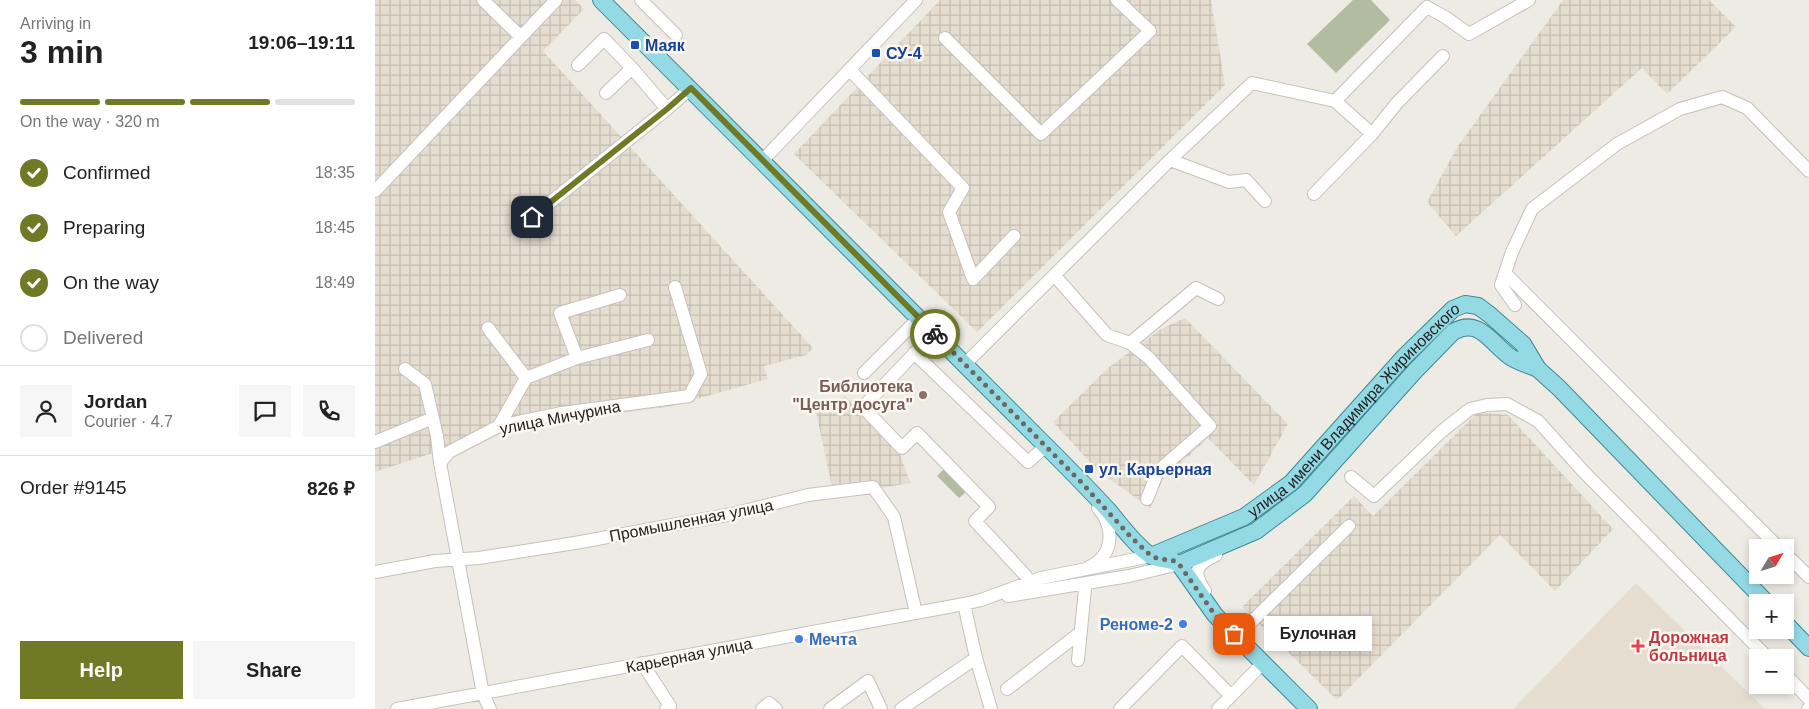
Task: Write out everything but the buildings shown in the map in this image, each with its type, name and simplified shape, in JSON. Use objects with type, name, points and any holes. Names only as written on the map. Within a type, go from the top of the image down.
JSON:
[{"type":"main road","points":[[601,0],[1049,448],[1130,536],[1151,556],[1172,560],[1179,564],[1215,615],[1309,709]]},
{"type":"main road","name":"улица имени Владимира Жириновского","points":[[1151,556],[1244,517],[1291,483],[1403,358],[1453,308],[1465,304],[1478,306],[1523,344],[1538,369],[1559,388],[1758,594]]},
{"type":"main road","name":"улица имени Владимира Жириновского","points":[[1179,564],[1255,531],[1305,494],[1414,372],[1453,332],[1460,328],[1469,326],[1477,328],[1511,357],[1538,369]]},
{"type":"main road","points":[[1794,632],[1809,648]]},
{"type":"street","points":[[483,0],[521,37]]},
{"type":"street","points":[[375,191],[556,0]]},
{"type":"street","points":[[641,0],[676,35]]},
{"type":"street","points":[[762,162],[917,0]]},
{"type":"street","points":[[945,38],[1041,134],[1150,31],[1117,0]]},
{"type":"street","points":[[1335,101],[1427,7],[1469,34],[1529,0]]},
{"type":"street","points":[[578,65],[603,39],[633,68],[667,109]]},
{"type":"street","points":[[1315,194],[1373,134],[1397,102],[1443,56]]},
{"type":"street","points":[[606,93],[633,68]]},
{"type":"street","points":[[850,70],[963,188],[949,212],[973,279],[1014,236]]},
{"type":"street","points":[[965,364],[1170,160],[1252,83],[1335,101],[1373,134]]},
{"type":"street","points":[[517,229],[691,88]]},
{"type":"street","points":[[1515,305],[1501,285],[1512,252],[1532,209],[1617,144],[1680,109],[1722,97],[1747,108],[1809,171]]},
{"type":"street","points":[[1170,160],[1229,182],[1246,180],[1265,201]]},
{"type":"street","points":[[1505,273],[1770,539]]},
{"type":"street","points":[[1055,276],[1107,335],[1130,342],[1149,358],[1210,426],[1158,471],[1147,499]]},
{"type":"street","name":"улица Мичурина","points":[[439,463],[449,452],[499,426],[562,413],[689,396],[701,374],[675,288]]},
{"type":"street","points":[[1130,342],[1196,288],[1218,299]]},
{"type":"street","points":[[577,358],[560,313],[620,295]]},
{"type":"street","points":[[865,373],[919,318]]},
{"type":"street","points":[[488,328],[526,378]]},
{"type":"street","points":[[933,333],[863,407],[902,448],[917,433],[989,507],[975,521],[1026,576]]},
{"type":"street","points":[[499,426],[526,378],[577,358],[648,340]]},
{"type":"street","points":[[914,353],[1028,462],[1049,448],[1071,477],[1104,514],[1110,530],[1109,545],[1104,554],[1093,565],[1082,570]]},
{"type":"street","points":[[405,369],[425,384],[437,436],[439,463],[483,694],[490,709]]},
{"type":"street","points":[[1351,477],[1374,496],[1442,431],[1470,409],[1487,404],[1507,404],[1537,422],[1583,472],[1759,649]]},
{"type":"street","points":[[375,442],[433,418]]},
{"type":"street","name":"Промышленная улица","points":[[375,572],[435,561],[479,558],[575,543],[732,514],[808,495],[873,487],[893,517],[916,613]]},
{"type":"street","points":[[1255,531],[1237,545],[1207,559],[1198,570],[1199,581],[1235,635],[1349,526]]},
{"type":"street","name":"Карьерная улица","points":[[981,600],[1041,578],[1151,556]]},
{"type":"street","points":[[1794,562],[1809,577]]},
{"type":"street","name":"Карьерная улица","points":[[397,709],[981,600],[1048,591],[1140,574],[1179,564]]},
{"type":"street","points":[[1078,660],[1085,589]]},
{"type":"street","points":[[964,604],[976,658],[991,709]]},
{"type":"street","points":[[1007,689],[1081,632]]},
{"type":"street","points":[[1120,709],[1182,646],[1231,696]]},
{"type":"street","points":[[901,709],[976,658]]},
{"type":"street","points":[[641,663],[669,708]]},
{"type":"street","points":[[1218,709],[1263,663]]},
{"type":"street","points":[[830,709],[868,681],[881,709]]},
{"type":"street","points":[[1794,683],[1809,698]]},
{"type":"street","points":[[761,709],[769,703],[776,709]]},
{"type":"shaded area","points":[[375,0],[575,0],[584,9],[543,51],[813,348],[806,355],[764,366],[768,379],[668,407],[515,426],[452,458],[430,454],[375,472]]},
{"type":"shaded area","points":[[940,0],[1211,0],[1225,85],[977,332],[794,154]]},
{"type":"shaded area","points":[[1563,0],[1709,0],[1736,27],[1667,94],[1642,68],[1456,236],[1427,202],[1458,146]]},
{"type":"shaded area","points":[[1185,318],[1288,424],[1254,485],[1208,438],[1162,481],[1150,508],[1096,469],[1053,422],[1108,368],[1161,329]]},
{"type":"shaded area","points":[[845,396],[900,454],[910,483],[834,496],[816,412],[830,408]]},
{"type":"shaded area","points":[[1478,412],[1508,415],[1613,529],[1555,591],[1500,535],[1337,700],[1242,607],[1354,496],[1373,516]]},
{"type":"shaded area","name":"Дорожная больница","points":[[1636,583],[1765,709],[1513,709]]},
{"type":"green space","points":[[1353,0],[1371,0],[1390,20],[1336,73],[1307,44]]},
{"type":"green space","points":[[1425,345],[1429,348],[1306,484],[1257,522],[1232,535],[1230,531]]},
{"type":"green space","points":[[945,468],[967,491],[959,498],[937,476]]},
{"type":"way so far","points":[[935,334],[1019,418],[1151,556],[1172,560],[1179,564],[1215,615],[1234,634]]},
{"type":"place","name":"Маяк","points":[[635,45]]},
{"type":"place","name":"СУ-4","points":[[876,53]]},
{"type":"place","name":"Библиотека \"Центр досуга\"","points":[[923,395]]},
{"type":"place","name":"ул. Карьерная","points":[[1089,469]]},
{"type":"place","name":"Реноме-2","points":[[1183,624]]},
{"type":"place","name":"Булочная","points":[[1234,634]]},
{"type":"place","name":"Мечта","points":[[799,639]]},
{"type":"place","name":"Дорожная больница","points":[[1638,646]]},
{"type":"route","points":[[532,217],[691,88],[762,162],[935,334]]}]
